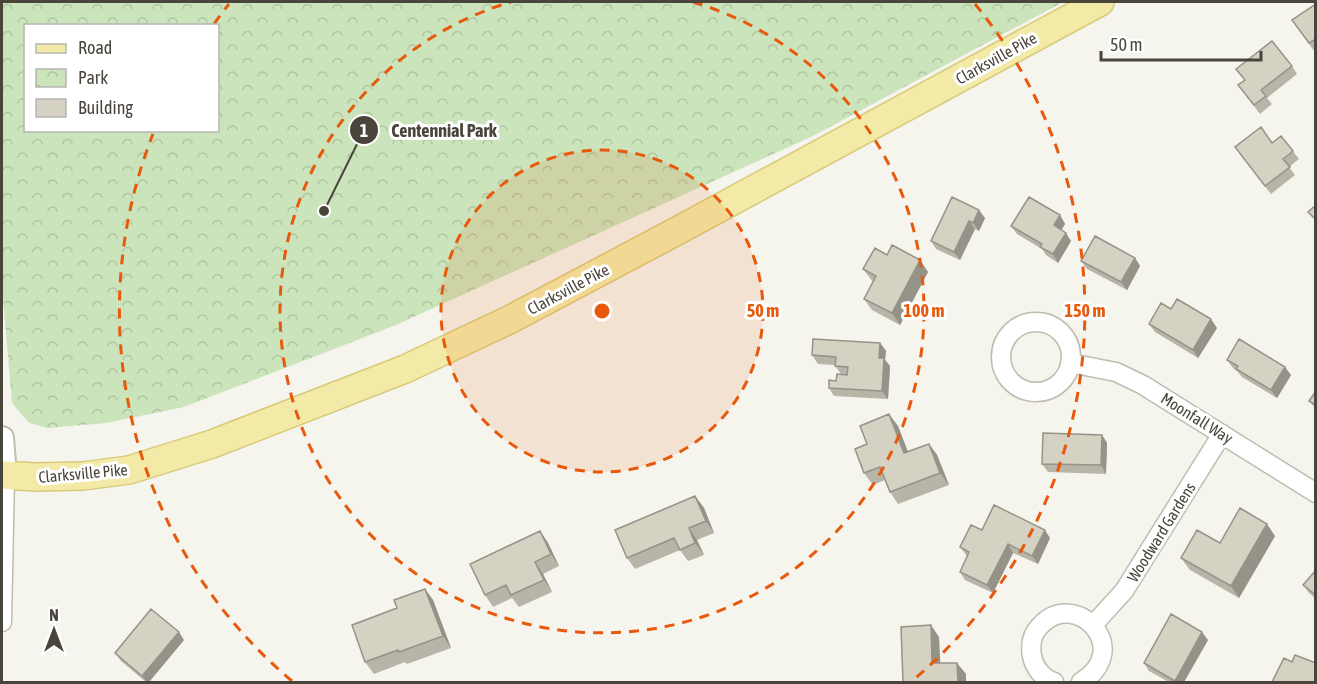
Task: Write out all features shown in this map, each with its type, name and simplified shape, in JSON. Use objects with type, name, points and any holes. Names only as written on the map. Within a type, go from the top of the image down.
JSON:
[{"type":"main road","name":"Clarksville Pike","points":[[3,475],[83,476],[129,470],[212,444],[405,369],[511,319],[1100,2]]},
{"type":"street","name":"Moonfall Way","points":[[1070,363],[1116,372],[1143,385],[1316,493]]},
{"type":"street","name":"Woodward Gardens","points":[[1093,625],[1124,591],[1222,434]]},
{"type":"street","points":[[2,438],[2,622]]},
{"type":"street","points":[[1054,682],[1040,673],[1033,661],[1031,649],[1033,637],[1046,620],[1056,615],[1070,614],[1082,617],[1093,625],[1103,644],[1103,655],[1099,666],[1091,676],[1081,682]]},
{"type":"green space","points":[[2,2],[1063,2],[813,136],[396,325],[184,407],[106,423],[48,428],[29,423],[12,403],[2,287]]},
{"type":"building","points":[[1316,4],[1316,39],[1309,43],[1292,20]]},
{"type":"building","points":[[1272,41],[1292,66],[1261,90],[1266,96],[1254,105],[1238,85],[1245,80],[1236,69]]},
{"type":"building","points":[[1261,127],[1272,143],[1281,136],[1293,151],[1283,159],[1290,167],[1265,186],[1235,147]]},
{"type":"building","points":[[952,197],[979,210],[973,223],[969,221],[954,252],[931,241]]},
{"type":"building","points":[[1029,197],[1060,215],[1054,225],[1066,233],[1053,254],[1040,247],[1042,244],[1011,226]]},
{"type":"building","points":[[1316,205],[1316,220],[1308,212]]},
{"type":"building","points":[[1095,236],[1135,258],[1121,282],[1081,261]]},
{"type":"building","points":[[892,245],[920,260],[892,313],[864,299],[876,276],[863,269],[875,248],[887,255]]},
{"type":"building","points":[[1177,299],[1211,319],[1193,350],[1149,324],[1161,303],[1171,309]]},
{"type":"building","points":[[813,339],[880,343],[879,358],[884,358],[882,391],[829,388],[829,380],[836,381],[837,374],[847,375],[848,367],[835,366],[836,357],[812,355]]},
{"type":"building","points":[[1239,339],[1285,367],[1271,390],[1236,369],[1238,366],[1227,360]]},
{"type":"building","points":[[1316,391],[1316,405],[1309,401]]},
{"type":"building","points":[[889,414],[904,453],[929,444],[940,473],[890,492],[880,467],[864,473],[855,449],[867,444],[860,426]]},
{"type":"building","points":[[1043,433],[1102,435],[1101,465],[1042,464]]},
{"type":"building","points":[[695,496],[706,521],[689,528],[695,543],[680,550],[674,538],[627,558],[615,530]]},
{"type":"building","points":[[994,505],[1045,530],[1032,556],[1008,544],[987,585],[960,572],[969,552],[960,547],[971,525],[982,530]]},
{"type":"building","points":[[1240,508],[1267,524],[1231,586],[1181,558],[1197,530],[1220,543]]},
{"type":"building","points":[[540,531],[551,554],[535,562],[544,580],[511,595],[506,585],[485,595],[470,564]]},
{"type":"building","points":[[1316,570],[1316,595],[1303,585]]},
{"type":"building","points":[[425,589],[443,636],[365,662],[352,625],[397,608],[394,600]]},
{"type":"building","points":[[151,609],[179,632],[142,676],[115,653]]},
{"type":"building","points":[[1171,614],[1202,632],[1175,681],[1144,663]]},
{"type":"building","points":[[931,625],[932,663],[957,663],[958,682],[903,682],[901,627]]},
{"type":"building","points":[[1295,655],[1316,663],[1316,682],[1272,682],[1284,658],[1292,662]]},
{"type":"place","name":"Centennial Park","points":[[324,211]]}]
